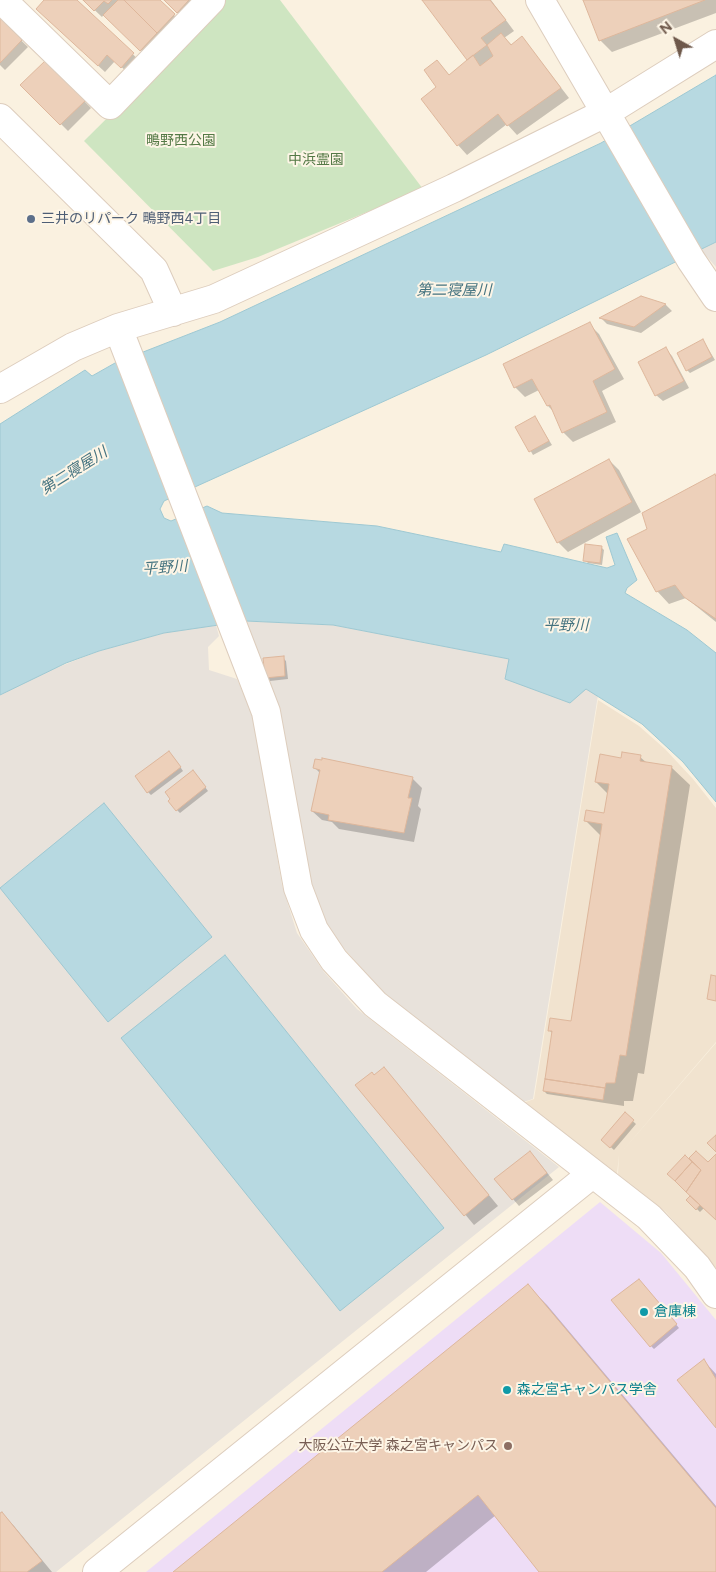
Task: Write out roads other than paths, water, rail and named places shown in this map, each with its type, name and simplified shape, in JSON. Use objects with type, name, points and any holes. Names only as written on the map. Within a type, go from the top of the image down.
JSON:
[{"type":"street","points":[[2,0],[110,105],[211,0]]},
{"type":"street","points":[[540,0],[691,260],[716,297]]},
{"type":"street","points":[[0,389],[53,356],[123,340],[173,312],[234,290],[454,188],[610,122],[716,44]]},
{"type":"street","points":[[0,118],[154,270],[173,312]]},
{"type":"street","points":[[123,340],[266,712],[298,888],[314,930],[334,960],[374,1004],[649,1217],[696,1267],[716,1294]]},
{"type":"street","points":[[97,1572],[592,1174]]},
{"type":"water","points":[[716,75],[716,242],[486,355],[164,501],[160,509],[164,518],[171,521],[207,506],[222,513],[377,526],[501,552],[504,544],[607,568],[615,565],[606,537],[617,533],[637,580],[627,588],[625,593],[687,630],[716,653],[716,802],[683,762],[642,724],[586,689],[570,703],[505,679],[509,659],[333,625],[246,621],[164,633],[99,651],[66,663],[0,695],[0,424],[85,370],[92,376],[115,363],[220,322],[601,143]]},
{"type":"water","points":[[104,803],[212,937],[108,1022],[0,888]]},
{"type":"water","points":[[225,955],[444,1228],[340,1311],[121,1038]]},
{"type":"place","name":"三井のリパーク 鴫野西4丁目","points":[[31,219]]},
{"type":"place","name":"倉庫棟","points":[[644,1312]]},
{"type":"place","name":"森之宮キャンパス学舎","points":[[507,1390]]},
{"type":"place","name":"大阪公立大学 森之宮キャンパス","points":[[508,1446]]},
{"type":"park label","name":"鴫野西公園","points":[[181,141]]},
{"type":"park label","name":"中浜霊園","points":[[316,160]]},
{"type":"water label","name":"第二寝屋川","points":[[454,291]]},
{"type":"water label","name":"第二寝屋川","points":[[74,471]]},
{"type":"water label","name":"平野川","points":[[165,568]]},
{"type":"water label","name":"平野川","points":[[566,626]]}]
